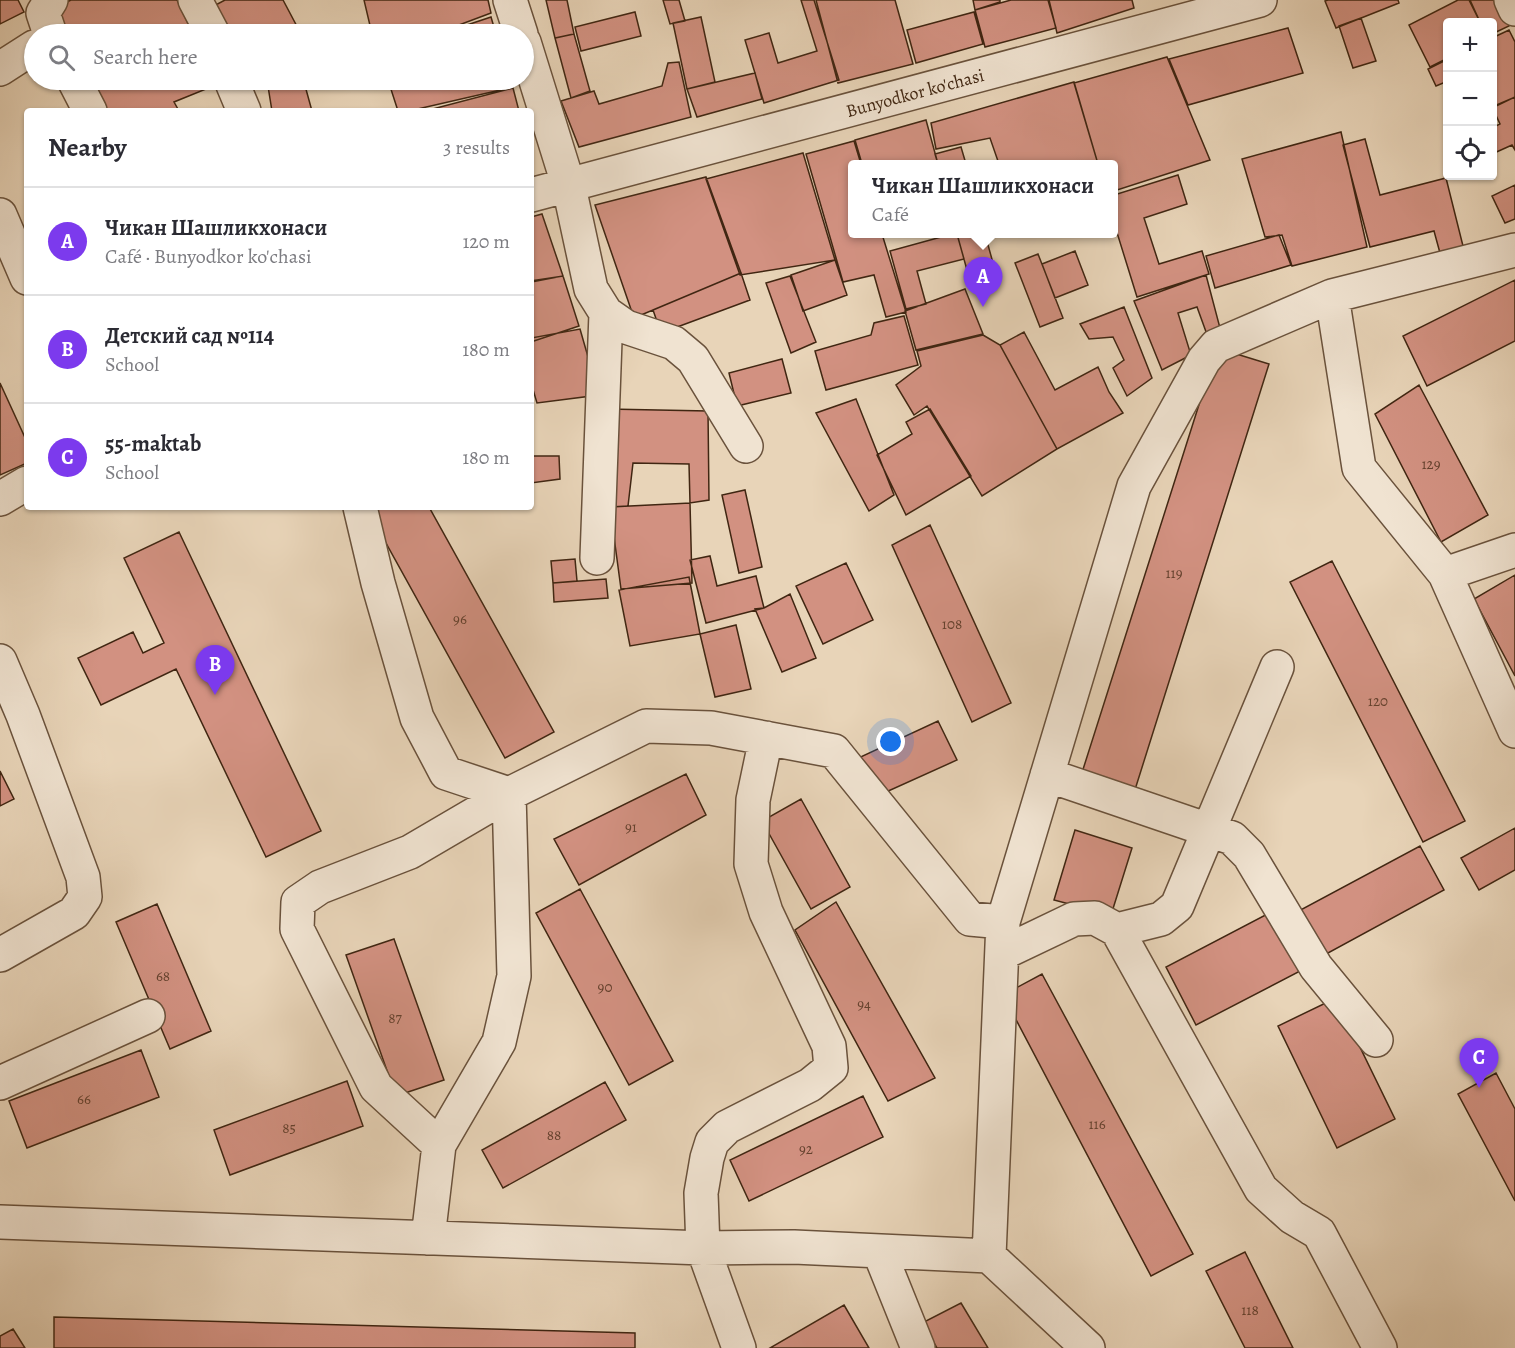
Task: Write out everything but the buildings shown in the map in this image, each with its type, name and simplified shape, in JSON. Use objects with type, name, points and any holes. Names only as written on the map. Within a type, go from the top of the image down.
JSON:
[{"type":"street","points":[[47,24],[43,13],[51,0]]},
{"type":"street","points":[[195,0],[208,24]]},
{"type":"street","points":[[510,0],[518,24]]},
{"type":"street","name":"Bunyodkor ko'chasi","points":[[534,194],[569,187],[1260,0]]},
{"type":"street","points":[[1511,0],[1515,9]]},
{"type":"street","points":[[0,69],[24,53]]},
{"type":"street","points":[[534,74],[569,187],[591,288],[606,313],[626,327],[674,343],[693,359],[746,446]]},
{"type":"street","points":[[79,90],[88,108]]},
{"type":"street","points":[[235,90],[243,108]]},
{"type":"street","points":[[0,215],[24,271]]},
{"type":"street","points":[[989,1256],[1003,938],[1047,775],[1134,486],[1204,360],[1216,346],[1332,296],[1515,250]]},
{"type":"street","points":[[1332,296],[1359,468],[1445,574],[1515,730]]},
{"type":"street","points":[[597,558],[606,313]]},
{"type":"street","points":[[0,499],[24,485]]},
{"type":"street","points":[[361,510],[378,583],[417,718],[446,773],[509,794]]},
{"type":"street","points":[[1445,574],[1515,550]]},
{"type":"street","points":[[0,661],[11,720],[83,878],[85,897],[74,913],[0,955]]},
{"type":"street","points":[[1117,930],[1161,919],[1177,906],[1277,667]]},
{"type":"street","points":[[439,1144],[376,1087],[297,929],[298,902],[320,887],[410,852],[509,794],[646,726],[711,728],[834,751],[970,919],[1003,938],[1074,919],[1095,918],[1117,930],[1260,1189],[1292,1217],[1319,1233],[1380,1348]]},
{"type":"street","points":[[739,1348],[703,1248],[701,1193],[712,1142],[727,1127],[810,1085],[831,1068],[829,1046],[766,912],[751,864],[753,800],[766,738]]},
{"type":"street","points":[[1047,775],[1210,828],[1232,838],[1249,855],[1316,967],[1376,1040]]},
{"type":"street","points":[[428,1238],[439,1144],[499,1042],[514,976],[509,794]]},
{"type":"street","points":[[0,1083],[148,1016]]},
{"type":"street","points":[[0,1222],[703,1248],[794,1248],[989,1256],[1088,1348]]},
{"type":"street","points":[[879,1251],[918,1348]]},
{"type":"place","name":"Чикан Шашликхонаси","points":[[983,307]]},
{"type":"place","name":"Детский сад №114","points":[[215,695]]},
{"type":"place","name":"55-maktab","points":[[1479,1088]]}]
